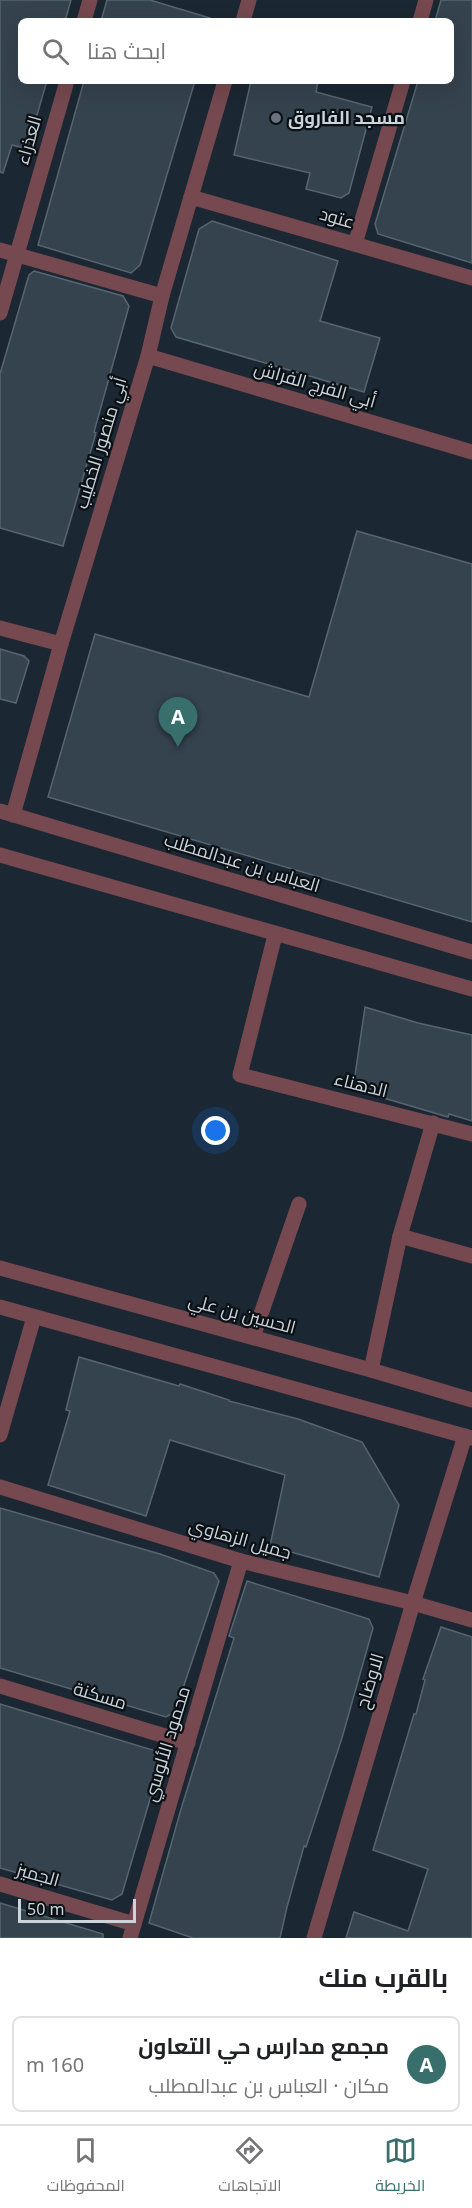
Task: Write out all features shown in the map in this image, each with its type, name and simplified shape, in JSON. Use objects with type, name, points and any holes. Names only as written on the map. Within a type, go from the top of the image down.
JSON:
[{"type":"street","points":[[85,18],[90,0]]},
{"type":"street","points":[[244,18],[249,0]]},
{"type":"street","points":[[421,18],[426,0]]},
{"type":"street","name":"العذراء","points":[[0,313],[66,84]]},
{"type":"street","name":"أبي منصور الخطيب","points":[[7,813],[148,356],[162,296],[224,84]]},
{"type":"street","points":[[356,244],[398,84]]},
{"type":"street","name":"عتود","points":[[191,197],[472,278]]},
{"type":"street","points":[[0,250],[162,296]]},
{"type":"street","name":"أبي الفرج الفراش","points":[[148,356],[472,452]]},
{"type":"street","points":[[0,628],[61,644]]},
{"type":"street","name":"العباس بن عبدالمطلب","points":[[7,813],[472,952]]},
{"type":"street","points":[[0,855],[471,988]]},
{"type":"street","name":"الدهناء","points":[[275,934],[240,1075],[433,1122],[472,1134]]},
{"type":"street","points":[[371,1370],[400,1236],[433,1122]]},
{"type":"street","points":[[254,1337],[299,1204]]},
{"type":"street","points":[[400,1236],[472,1256]]},
{"type":"street","name":"الحسين بن علي","points":[[0,1268],[254,1337],[472,1400]]},
{"type":"street","points":[[0,1308],[469,1437]]},
{"type":"street","points":[[0,1435],[34,1317]]},
{"type":"street","name":"الاوضاح","points":[[314,1938],[413,1603],[469,1437]]},
{"type":"street","name":"جميل الزهاوي","points":[[0,1487],[242,1561],[413,1603],[472,1620]]},
{"type":"street","name":"محمود الألوسي","points":[[132,1931],[242,1561]]},
{"type":"street","name":"مسكنة","points":[[0,1686],[188,1743]]},
{"type":"street","name":"الجميز","points":[[0,1884],[132,1931]]},
{"type":"building","points":[[0,0],[71,0],[66,18],[18,18],[18,84],[46,84],[27,149],[12,145],[3,173],[0,172]]},
{"type":"building","points":[[107,0],[150,0],[210,18],[102,18]]},
{"type":"building","points":[[441,0],[472,0],[472,263],[378,234],[375,224],[417,84],[454,84],[454,18],[436,18]]},
{"type":"building","points":[[83,84],[194,84],[140,265],[131,273],[38,245]]},
{"type":"building","points":[[250,84],[317,84],[316,92],[372,107],[349,193],[341,198],[306,189],[310,173],[234,155]]},
{"type":"building","points":[[212,221],[338,261],[320,321],[380,338],[364,392],[176,337],[171,328],[199,229]]},
{"type":"building","points":[[34,271],[123,296],[129,306],[94,432],[96,433],[63,546],[0,528],[0,374],[29,275]]},
{"type":"building","points":[[357,531],[472,564],[472,922],[48,797],[95,634],[309,697]]},
{"type":"building","points":[[0,649],[24,656],[29,661],[16,703],[0,699]]},
{"type":"building","points":[[365,1007],[418,1023],[472,1035],[472,1121],[449,1114],[448,1117],[353,1089]]},
{"type":"building","points":[[79,1357],[298,1419],[362,1442],[399,1505],[379,1577],[270,1546],[285,1475],[170,1440],[146,1516],[48,1485],[70,1411],[66,1410]]},
{"type":"building","points":[[0,1508],[160,1554],[214,1573],[219,1581],[175,1712],[166,1717],[0,1668]]},
{"type":"building","points":[[247,1581],[369,1619],[373,1628],[342,1738],[306,1847],[304,1846],[280,1938],[193,1938],[149,1923],[181,1809],[234,1638],[229,1636]]},
{"type":"building","points":[[441,1627],[472,1637],[472,1938],[346,1938],[354,1912],[408,1931],[428,1869],[373,1850],[414,1714],[416,1714],[425,1680],[423,1679]]},
{"type":"building","points":[[0,1704],[156,1751],[161,1762],[122,1894],[112,1900],[0,1868]]},
{"type":"building","points":[[0,1903],[103,1934],[103,1938],[0,1938]]},
{"type":"place","name":"مسجد الفاروق","points":[[276,118]]},
{"type":"place","name":"مجمع مدارس حي التعاون","points":[[178,747]]}]
